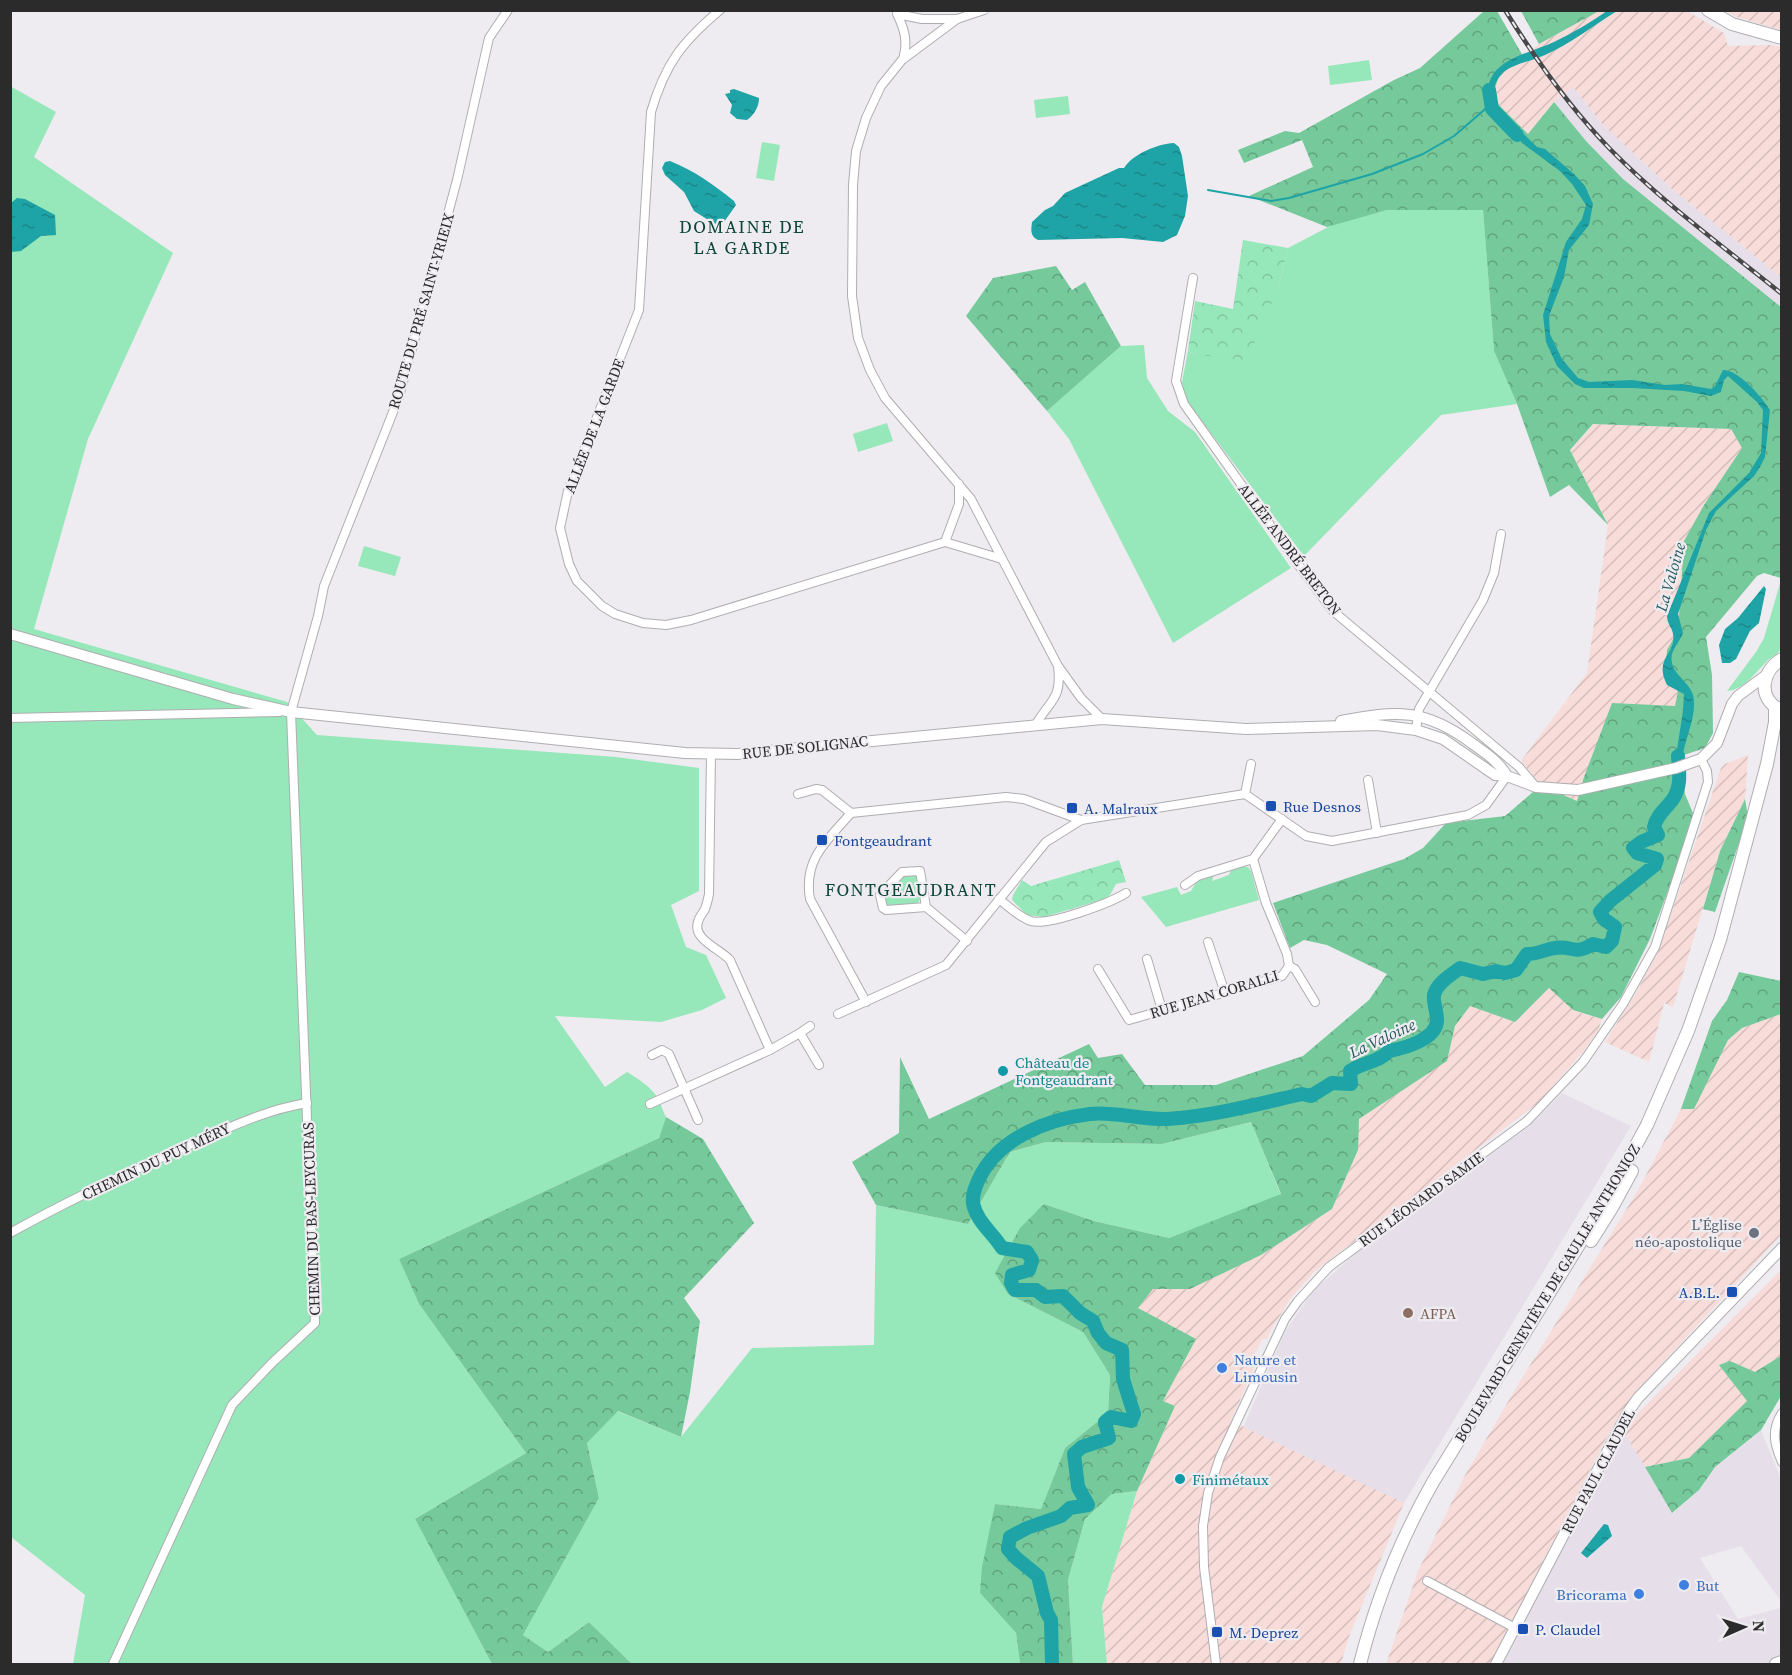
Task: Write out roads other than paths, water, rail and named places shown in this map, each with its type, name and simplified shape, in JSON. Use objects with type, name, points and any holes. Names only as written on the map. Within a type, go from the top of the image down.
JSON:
[{"type":"main road","points":[[1708,10],[1732,24],[1782,38]]},
{"type":"main road","points":[[1778,709],[1765,693],[1765,676],[1769,669],[1782,659]]},
{"type":"main road","name":"BOULEVARD GENEVIÈVE DE GAULLE ANTHONIOZ","points":[[1360,1665],[1373,1616],[1414,1515],[1432,1482],[1604,1204],[1647,1125],[1679,1052],[1720,939],[1767,764],[1778,709]]},
{"type":"main road","name":"BOULEVARD GENEVIÈVE DE GAULLE ANTHONIOZ","points":[[1367,1665],[1393,1580],[1422,1514],[1461,1447],[1613,1206],[1654,1128],[1698,1027],[1727,943],[1782,742]]},
{"type":"main road","points":[[1776,1665],[1782,1662]]},
{"type":"street","name":"ROUTE DU PRÉ SAINT-YRIEIX","points":[[291,712],[324,586],[399,396],[457,180],[489,38],[508,10]]},
{"type":"street","name":"ALLÉE DE LA GARDE","points":[[720,10],[680,48],[658,88],[651,112],[639,310],[568,491],[560,528],[569,564],[577,581],[602,606],[615,614],[643,623],[666,625],[691,620],[945,542]]},
{"type":"street","points":[[984,10],[957,19],[902,60],[881,86],[866,118],[856,151],[853,185],[854,307],[858,338],[870,370],[885,398],[971,499],[1058,666],[1081,698],[1102,719]]},
{"type":"street","points":[[893,13],[922,19],[957,19]]},
{"type":"street","points":[[893,13],[905,31],[907,47],[902,60]]},
{"type":"street","name":"ALLÉE ANDRÉ BRETON","points":[[1193,278],[1176,381],[1184,404],[1333,610],[1519,767],[1536,787]]},
{"type":"street","points":[[959,484],[959,504],[945,542],[1002,559]]},
{"type":"street","points":[[1416,730],[1419,708],[1430,693],[1483,600],[1494,573],[1500,534]]},
{"type":"street","name":"RUE DE SOLIGNAC","points":[[10,634],[233,699],[291,712],[685,753],[764,752],[1102,719],[1246,729],[1377,725],[1416,730],[1443,739],[1495,775],[1507,776],[1536,787],[1578,790],[1676,768],[1701,759]]},
{"type":"street","points":[[1036,724],[1054,702],[1059,688],[1058,666]]},
{"type":"street","points":[[1701,759],[1717,743],[1732,704],[1743,691],[1751,688],[1765,676]]},
{"type":"street","points":[[1751,688],[1765,693]]},
{"type":"street","points":[[10,718],[291,712]]},
{"type":"street","name":"CHEMIN DU BAS-LEYCURAS","points":[[113,1665],[232,1405],[315,1323],[291,712]]},
{"type":"street","name":"RUE DE SOLIGNAC","points":[[1320,726],[1392,712],[1418,715],[1455,730],[1500,764],[1507,776]]},
{"type":"street","points":[[711,754],[709,894],[697,927],[701,939],[730,960],[770,1050]]},
{"type":"street","name":"RUE LÉONARD SAMIE","points":[[1216,1665],[1204,1567],[1203,1526],[1208,1492],[1220,1457],[1285,1319],[1329,1267],[1527,1121],[1583,1062],[1608,1029],[1655,947],[1708,782],[1707,771],[1701,759]]},
{"type":"street","points":[[1245,794],[1251,764]]},
{"type":"street","points":[[838,1014],[946,965],[1046,842],[1081,820],[1245,794],[1306,836],[1332,841],[1468,815],[1486,805],[1507,776]]},
{"type":"street","points":[[1368,780],[1377,833]]},
{"type":"street","points":[[798,794],[816,789],[822,790],[851,813]]},
{"type":"street","points":[[866,1002],[810,899],[809,891],[810,870],[814,857],[851,813],[1006,797],[1024,799],[1081,820]]},
{"type":"street","points":[[1185,885],[1198,876],[1253,859],[1282,819]]},
{"type":"street","name":"RUE JEAN CORALLI","points":[[1098,969],[1129,1020],[1282,976],[1289,966],[1287,954],[1266,903],[1253,859]]},
{"type":"street","points":[[926,907],[886,910],[883,908],[880,895],[902,872],[918,871],[921,873],[926,907],[967,941]]},
{"type":"street","points":[[999,899],[1030,921],[1043,922],[1113,902],[1126,893]]},
{"type":"street","points":[[1208,942],[1225,993]]},
{"type":"street","points":[[1147,959],[1162,1011]]},
{"type":"street","points":[[1289,966],[1295,969],[1316,1002]]},
{"type":"street","points":[[650,1104],[770,1050],[810,1026]]},
{"type":"street","points":[[800,1033],[819,1065]]},
{"type":"street","points":[[652,1055],[662,1050],[669,1054],[699,1120]]},
{"type":"street","name":"CHEMIN DU PUY MÉRY","points":[[10,1233],[89,1191],[240,1123],[287,1106],[307,1103]]},
{"type":"street","name":"RUE PAUL CLAUDEL","points":[[1496,1665],[1620,1426],[1638,1398],[1782,1248]]},
{"type":"street","points":[[1782,1413],[1774,1431],[1774,1444],[1782,1462]]},
{"type":"street","points":[[1427,1581],[1515,1628]]},
{"type":"water","points":[[1608,10],[1617,11],[1554,51],[1505,71],[1498,79],[1493,94],[1497,108],[1537,147],[1545,149],[1574,174],[1585,186],[1593,204],[1589,225],[1569,250],[1564,277],[1549,316],[1550,334],[1562,359],[1578,378],[1589,382],[1632,380],[1711,389],[1723,370],[1743,379],[1762,398],[1770,410],[1765,457],[1754,476],[1716,511],[1706,530],[1678,614],[1683,633],[1673,651],[1672,661],[1676,671],[1691,690],[1694,711],[1682,760],[1675,762],[1684,694],[1667,685],[1663,676],[1664,662],[1673,641],[1667,616],[1709,513],[1749,473],[1761,453],[1763,410],[1728,376],[1724,380],[1721,392],[1711,396],[1684,391],[1584,388],[1575,384],[1557,366],[1546,342],[1543,315],[1566,242],[1582,219],[1586,205],[1560,171],[1522,143],[1488,102],[1488,88],[1492,77],[1508,61],[1568,35]]},
{"type":"water","points":[[734,89],[759,98],[756,110],[747,120],[737,119],[730,113],[732,105],[725,94]]},
{"type":"water","points":[[1174,143],[1179,147],[1182,156],[1188,196],[1185,216],[1177,235],[1163,242],[1122,238],[1038,240],[1032,235],[1032,222],[1053,206],[1065,193],[1119,168],[1124,168],[1133,158],[1146,151],[1160,145]]},
{"type":"water","points":[[670,161],[704,179],[734,201],[736,205],[724,222],[719,225],[713,223],[694,211],[684,192],[665,175],[662,168],[665,162]]},
{"type":"water","points":[[17,198],[25,199],[55,215],[56,235],[41,236],[21,251],[11,252],[11,203]]},
{"type":"water","points":[[1764,586],[1766,589],[1759,623],[1750,631],[1736,659],[1730,663],[1722,663],[1719,645],[1725,629],[1738,618]]},
{"type":"water","points":[[1604,1524],[1608,1525],[1612,1536],[1587,1558],[1581,1553]]},
{"type":"waterway","name":"La Valoine","points":[[1489,90],[1492,109],[1517,135]]},
{"type":"waterway","points":[[1208,190],[1271,201],[1372,174],[1423,154],[1454,136],[1491,104]]},
{"type":"waterway","name":"La Valoine","points":[[1052,1664],[1051,1620],[1047,1613],[1038,1576],[1008,1549],[1010,1537],[1027,1528],[1061,1516],[1070,1508],[1088,1505],[1078,1487],[1074,1454],[1082,1447],[1109,1438],[1105,1422],[1111,1417],[1131,1421],[1134,1414],[1123,1379],[1122,1350],[1106,1343],[1098,1333],[1093,1321],[1080,1313],[1063,1296],[1045,1297],[1036,1290],[1015,1290],[1011,1283],[1012,1275],[1029,1270],[1032,1260],[1027,1252],[1002,1248],[978,1216],[973,1203],[973,1194],[986,1166],[1010,1143],[1025,1134],[1040,1126],[1074,1117],[1099,1113],[1158,1119],[1201,1115],[1302,1094],[1311,1096],[1332,1083],[1351,1084],[1350,1071],[1381,1058],[1389,1051],[1419,1041],[1432,1032],[1437,1019],[1434,995],[1438,987],[1460,968],[1483,974],[1496,971],[1505,973],[1516,970],[1527,954],[1561,947],[1577,950],[1593,944],[1606,947],[1612,941],[1615,927],[1604,919],[1600,912],[1610,901],[1655,865],[1657,859],[1637,853],[1633,848],[1658,835],[1654,827],[1655,822],[1673,799],[1678,788],[1678,756]]},
{"type":"railway","points":[[1505,10],[1554,82],[1610,149],[1672,206],[1782,294]]},
{"type":"place","name":"Rue Desnos","points":[[1271,806]]},
{"type":"place","name":"A. Malraux","points":[[1072,808]]},
{"type":"place","name":"Fontgeaudrant","points":[[822,840]]},
{"type":"place","name":"Château de Fontgeaudrant","points":[[1003,1071]]},
{"type":"place","name":"L’Église néo-apostolique","points":[[1754,1233]]},
{"type":"place","name":"A.B.L.","points":[[1732,1292]]},
{"type":"place","name":"AFPA","points":[[1408,1313]]},
{"type":"place","name":"Nature et Limousin","points":[[1222,1368]]},
{"type":"place","name":"Finimétaux","points":[[1180,1479]]},
{"type":"place","name":"But","points":[[1684,1585]]},
{"type":"place","name":"Bricorama","points":[[1639,1594]]},
{"type":"place","name":"P. Claudel","points":[[1523,1629]]},
{"type":"place","name":"M. Deprez","points":[[1217,1632]]},
{"type":"district","name":"DOMAINE DE LA GARDE","points":[[742,236]]},
{"type":"district","name":"FONTGEAUDRANT","points":[[911,889]]}]
